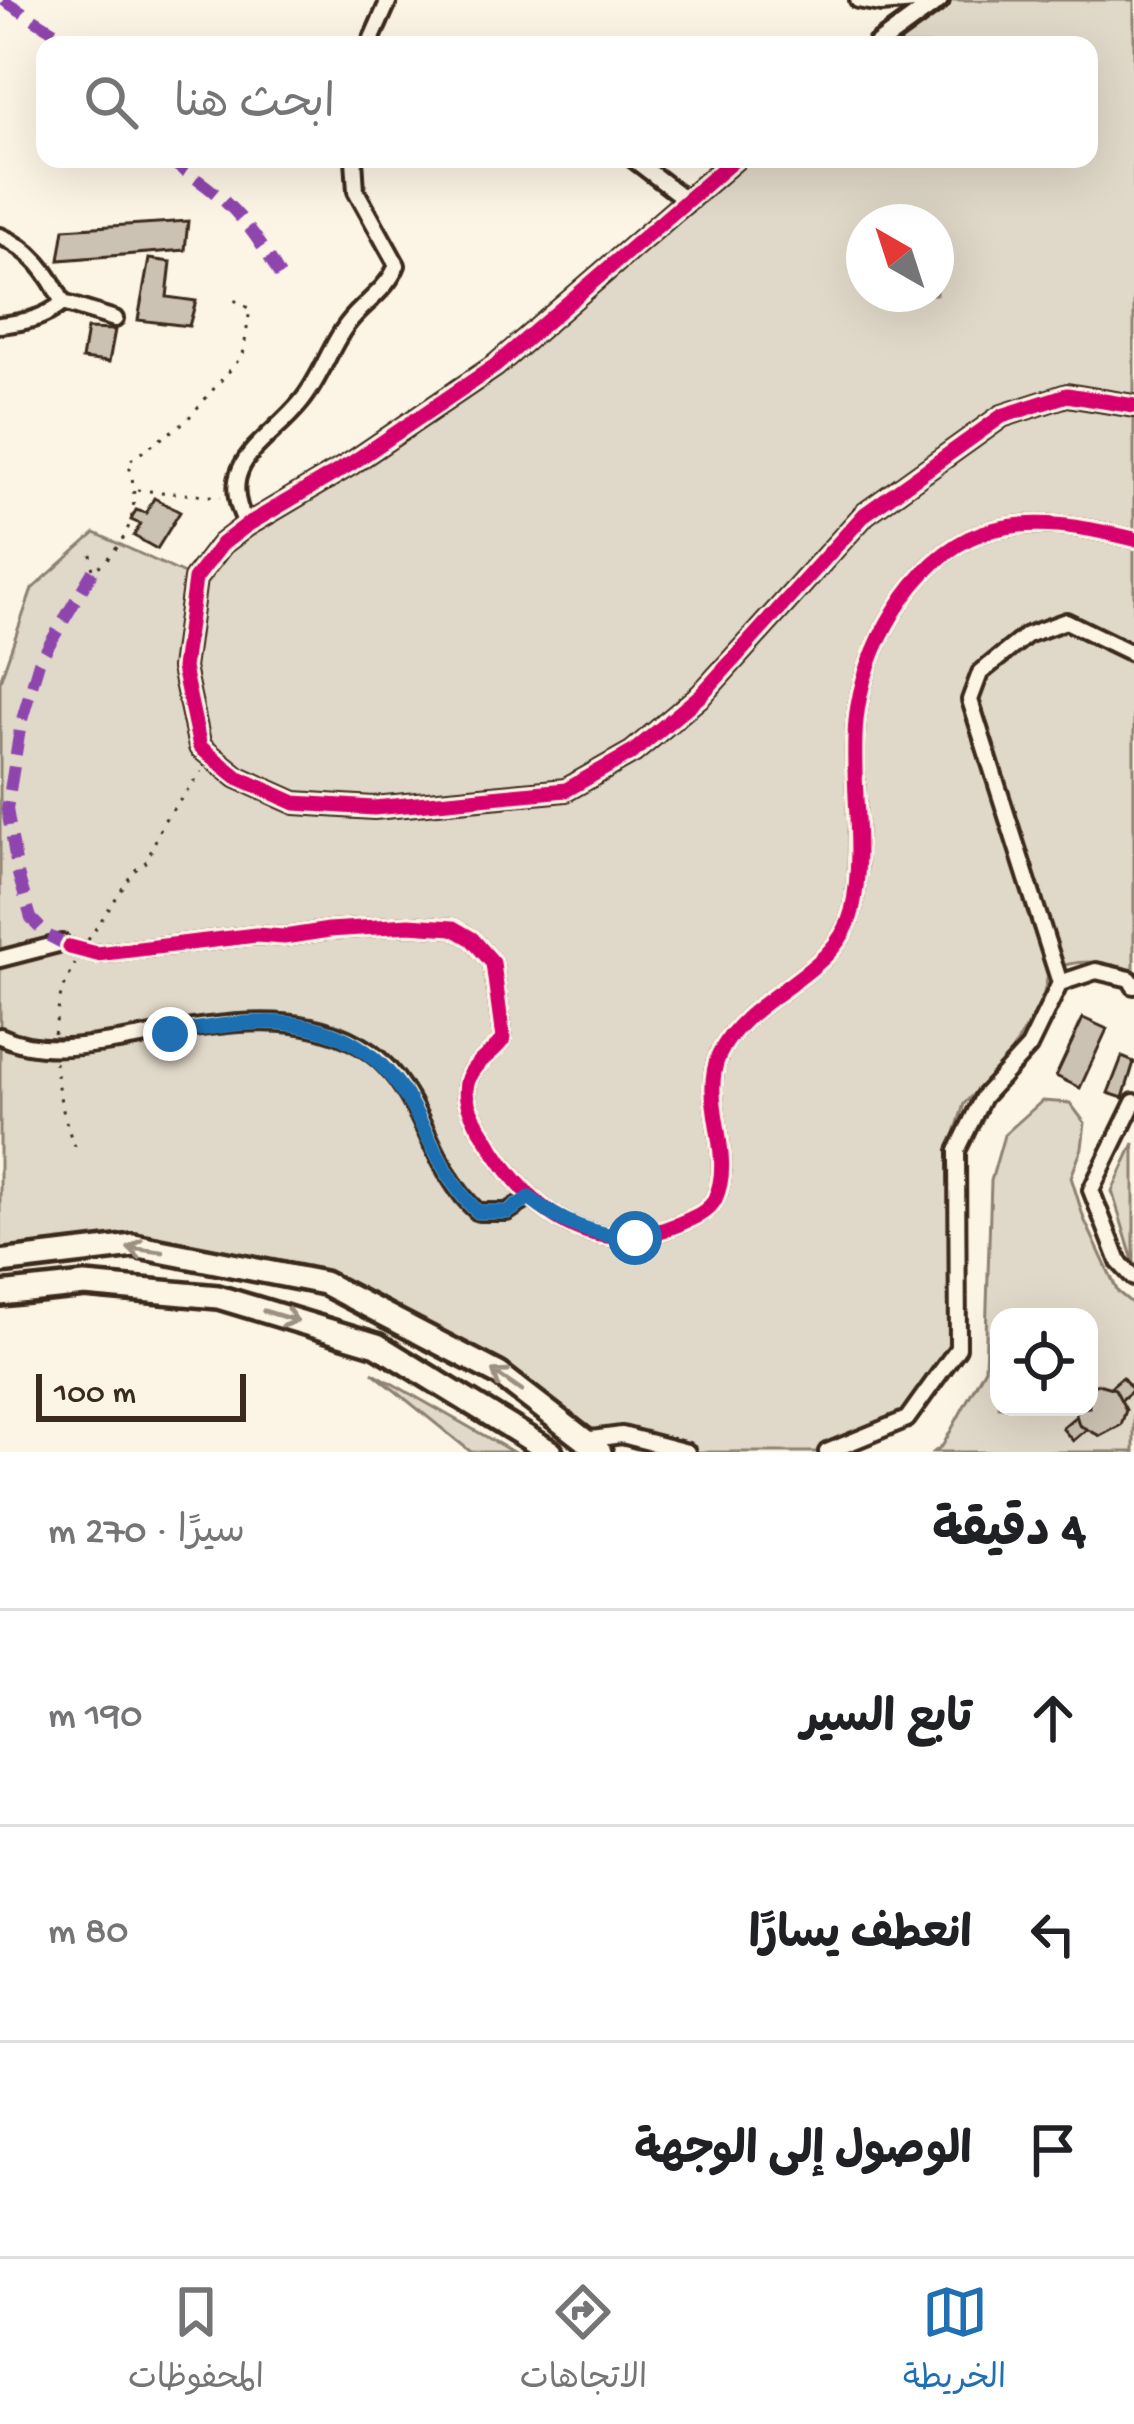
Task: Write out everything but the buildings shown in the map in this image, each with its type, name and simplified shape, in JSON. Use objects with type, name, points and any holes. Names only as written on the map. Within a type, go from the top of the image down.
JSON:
[{"type":"main road","points":[[0,1262],[134,1246],[324,1283],[499,1374],[592,1446]]},
{"type":"main road","points":[[0,1294],[85,1285],[218,1297],[377,1346],[551,1452]]},
{"type":"street","points":[[373,36],[389,0]]},
{"type":"street","points":[[858,0],[881,4],[926,0]]},
{"type":"street","points":[[889,36],[939,0]]},
{"type":"street","points":[[247,524],[234,500],[236,480],[248,458],[302,402],[344,328],[394,273],[395,258],[356,191],[355,168]]},
{"type":"street","points":[[645,168],[689,202]]},
{"type":"street","points":[[725,168],[495,366],[222,544],[195,579],[183,668],[200,747],[237,777],[295,803],[374,808],[566,790],[633,752],[701,695],[865,514],[1002,416],[1067,395],[1134,406]]},
{"type":"street","points":[[0,236],[26,250],[43,267],[63,303],[115,319]]},
{"type":"street","points":[[0,325],[29,322],[63,303]]},
{"type":"street","points":[[0,959],[72,947],[150,950],[244,936],[284,937],[364,927],[443,927],[461,932],[493,963],[503,1030],[500,1045],[469,1076],[466,1097],[502,1167],[529,1198],[570,1225],[591,1232],[635,1238],[696,1216],[713,1203],[720,1165],[712,1101],[718,1057],[764,1002],[827,953],[848,927],[856,877],[856,720],[867,663],[886,622],[935,566],[957,547],[986,532],[1065,525],[1134,539]]},
{"type":"street","points":[[827,1452],[907,1419],[958,1348],[957,1151],[983,1097],[1029,1047],[1060,983],[970,700],[980,673],[1027,634],[1066,621],[1134,654]]},
{"type":"street","points":[[1060,983],[1096,971],[1130,979],[1134,986]]},
{"type":"street","points":[[0,1036],[54,1048],[250,1024],[326,1031],[364,1048],[387,1066],[461,1193],[478,1212],[508,1212],[529,1198]]},
{"type":"street","points":[[1134,1102],[1091,1190],[1119,1262],[1134,1278]]},
{"type":"street","points":[[592,1446],[622,1435],[687,1452]]},
{"type":"path","points":[[92,554],[93,571],[113,556],[128,529],[136,490],[128,462],[186,422],[243,355],[250,309],[234,300]]},
{"type":"path","points":[[136,490],[234,500]]},
{"type":"path","points":[[76,1148],[63,1114],[54,1048],[72,947],[147,861],[163,822],[203,771]]},
{"type":"shaded area","points":[[939,0],[1134,0],[1134,970],[1092,962],[1049,970],[1042,1002],[1009,1056],[964,1104],[950,1149],[958,1348],[907,1419],[827,1452],[687,1452],[622,1435],[584,1440],[475,1362],[324,1283],[134,1246],[0,1262],[0,681],[32,589],[95,533],[195,579],[222,544],[495,366],[725,168],[1098,168],[1098,36],[889,36]]},
{"type":"shaded area","points":[[1042,1101],[1070,1103],[1085,1123],[1071,1177],[1084,1219],[1118,1292],[1134,1305],[1134,1452],[934,1452],[943,1445],[985,1368],[991,1181],[1004,1135]]},
{"type":"shaded area","points":[[1134,1143],[1134,1264],[1112,1191]]},
{"type":"shaded area","points":[[372,1372],[513,1452],[471,1452]]},
{"type":"marked path","points":[[3,0],[61,36]]},
{"type":"marked path","points":[[180,168],[232,208],[280,276]]},
{"type":"marked path","points":[[70,947],[47,935],[31,918],[7,809],[21,723],[39,662],[93,571]]},
{"type":"cycle path","points":[[725,168],[495,366],[222,544],[195,579],[183,668],[200,747],[237,777],[295,803],[374,808],[566,790],[633,752],[701,695],[865,514],[1002,416],[1067,395],[1134,406]]},
{"type":"cycle path","points":[[70,947],[97,954],[256,935],[284,937],[409,925],[453,928],[472,939],[493,963],[503,1039],[471,1073],[466,1095],[503,1164],[543,1207],[591,1233],[618,1237],[679,1224],[708,1208],[720,1182],[713,1091],[719,1055],[749,1016],[828,953],[852,911],[858,864],[856,721],[868,666],[895,610],[934,563],[982,533],[1039,524],[1134,539]]},
{"type":"route","points":[[170,1034],[284,1024],[345,1037],[387,1066],[461,1193],[478,1212],[508,1212],[529,1198],[570,1225],[635,1238]]}]
